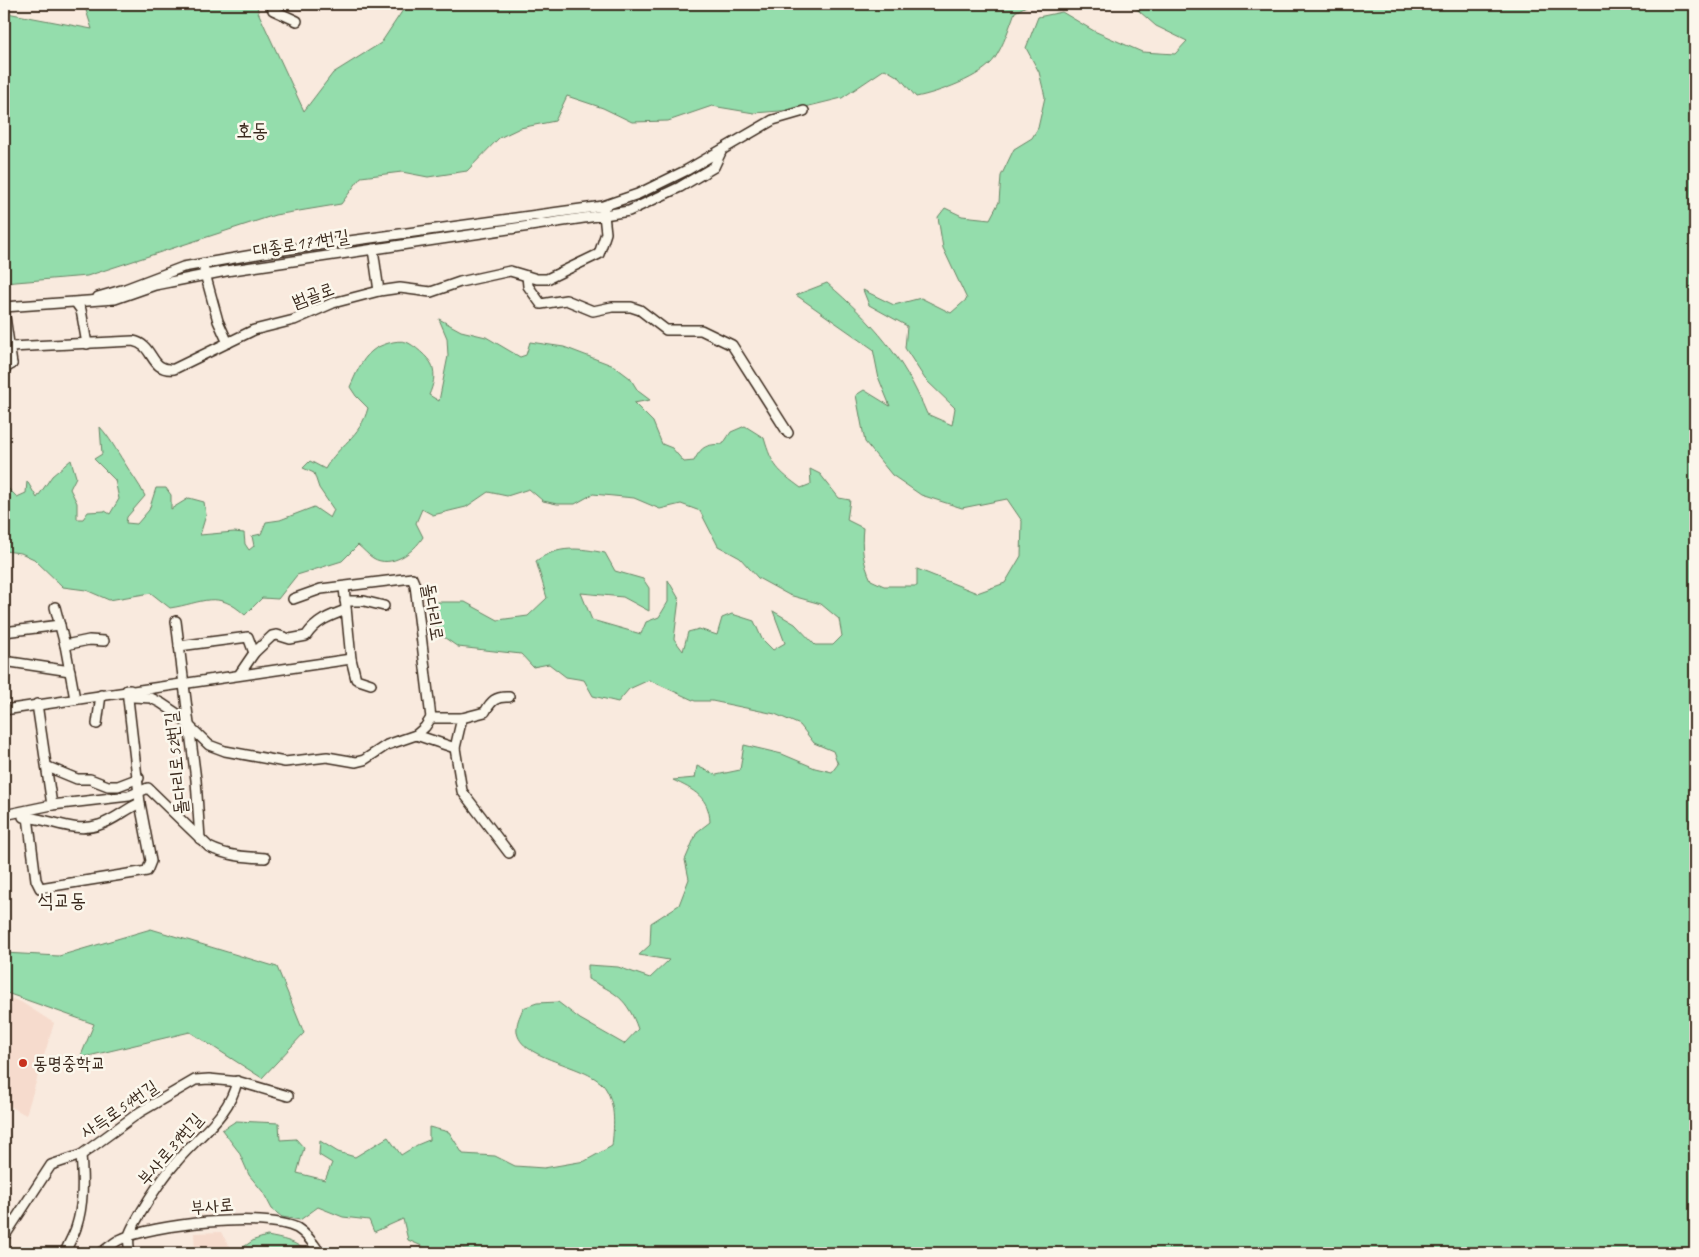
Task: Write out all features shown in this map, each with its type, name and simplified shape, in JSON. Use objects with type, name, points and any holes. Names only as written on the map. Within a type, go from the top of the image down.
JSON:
[{"type":"street","points":[[272,4],[273,10],[297,21]]},
{"type":"street","name":"대종로171번길","points":[[4,308],[115,299],[155,285],[205,275],[603,210],[629,210],[680,187],[714,167],[721,152],[773,120],[804,111]]},
{"type":"street","points":[[87,344],[81,310],[76,303],[125,289],[183,267],[269,252],[603,210]]},
{"type":"street","name":"범골로","points":[[10,347],[38,344],[140,342],[159,367],[168,370],[193,362],[262,327],[294,320],[333,304],[379,291],[400,288],[431,292],[460,282],[510,271],[537,279],[554,278],[599,254],[606,233],[603,210]]},
{"type":"street","points":[[373,249],[379,291]]},
{"type":"street","points":[[202,263],[218,321],[228,343]]},
{"type":"street","points":[[527,276],[528,286],[541,304],[566,300],[593,311],[612,307],[631,307],[640,310],[666,330],[701,330],[732,345],[788,433]]},
{"type":"street","points":[[4,308],[10,347],[8,364],[4,369]]},
{"type":"street","name":"돌다리로","points":[[292,599],[321,589],[412,578],[415,585],[431,718]]},
{"type":"street","points":[[344,587],[351,658],[356,680],[371,684]]},
{"type":"street","points":[[239,676],[254,653],[272,636],[277,635],[290,640],[306,636],[313,626],[320,621],[346,606],[364,601],[384,606]]},
{"type":"street","points":[[55,607],[65,645],[75,699]]},
{"type":"street","points":[[176,621],[184,684]]},
{"type":"street","points":[[4,632],[60,625]]},
{"type":"street","points":[[179,646],[248,637],[254,653]]},
{"type":"street","points":[[65,645],[89,640],[104,641]]},
{"type":"street","points":[[4,710],[351,658]]},
{"type":"street","points":[[4,661],[70,671]]},
{"type":"street","name":"돌다리로52번길","points":[[184,684],[196,780],[200,839]]},
{"type":"street","points":[[129,690],[133,697],[151,698],[161,703],[188,724],[209,745],[225,751],[285,762],[327,757],[356,762],[387,745],[416,735],[425,728],[431,718],[462,718],[489,713],[491,701],[501,696],[509,697]]},
{"type":"street","points":[[28,817],[36,880],[40,888],[147,871],[151,861],[140,803],[129,690]]},
{"type":"street","points":[[97,724],[101,695]]},
{"type":"street","points":[[37,704],[48,767],[52,805]]},
{"type":"street","points":[[462,718],[455,748],[462,791],[509,852]]},
{"type":"street","points":[[416,735],[455,748]]},
{"type":"street","points":[[48,767],[77,779],[90,779],[108,786],[118,786],[139,778]]},
{"type":"street","points":[[6,815],[52,805],[129,796],[148,788],[200,839],[221,853],[265,858]]},
{"type":"street","points":[[6,815],[28,817],[75,828],[88,828],[101,825],[128,808],[140,803]]},
{"type":"street","name":"사득로54번길","points":[[4,1237],[51,1165],[81,1155],[140,1112],[195,1080],[237,1081],[288,1096]]},
{"type":"street","name":"부사로39번길","points":[[127,1238],[151,1194],[178,1160],[225,1110],[234,1096],[237,1081]]},
{"type":"street","points":[[66,1253],[76,1228],[81,1207],[83,1186],[81,1155]]},
{"type":"street","name":"부사로","points":[[101,1253],[119,1240],[179,1225],[256,1220],[278,1222],[297,1228],[312,1240],[320,1253]]},
{"type":"street","points":[[127,1238],[130,1253]]},
{"type":"shaded area","name":"동명중학교","points":[[4,996],[21,1002],[54,1023],[26,1115],[4,1103]]},
{"type":"shaded area","points":[[221,1232],[233,1253],[195,1253],[194,1233]]},
{"type":"green space","points":[[84,4],[257,4],[258,12],[304,111],[333,73],[381,43],[405,7],[403,4],[1030,4],[1015,12],[995,58],[981,72],[947,88],[925,95],[916,97],[900,78],[885,69],[842,98],[793,110],[754,113],[712,106],[668,121],[632,122],[603,108],[567,96],[555,121],[520,128],[499,138],[467,171],[428,177],[402,172],[361,177],[341,204],[275,215],[87,276],[4,283],[4,15],[7,13],[92,29]]},
{"type":"green space","points":[[1131,4],[1695,4],[1695,1253],[474,1253],[462,1248],[438,1253],[408,1240],[403,1219],[374,1232],[369,1220],[343,1217],[318,1207],[300,1220],[282,1217],[272,1209],[263,1192],[249,1175],[239,1152],[222,1130],[236,1121],[279,1123],[280,1140],[296,1139],[304,1148],[297,1173],[325,1180],[332,1163],[319,1155],[320,1141],[338,1152],[355,1157],[388,1137],[401,1155],[429,1140],[429,1127],[449,1132],[463,1154],[495,1156],[515,1166],[544,1168],[585,1161],[612,1146],[613,1110],[606,1089],[598,1080],[585,1073],[539,1055],[527,1047],[519,1038],[517,1027],[523,1008],[537,1003],[558,1002],[580,1019],[624,1044],[638,1029],[634,1019],[625,1003],[606,988],[588,979],[588,965],[618,967],[650,978],[669,960],[639,955],[650,945],[651,923],[679,905],[689,879],[685,860],[697,832],[710,822],[707,806],[699,795],[673,780],[695,778],[697,766],[716,775],[740,770],[744,745],[782,754],[815,768],[832,772],[838,764],[833,751],[814,743],[800,725],[775,714],[712,701],[695,701],[649,680],[629,689],[618,702],[593,696],[584,680],[566,677],[549,664],[533,667],[521,654],[458,647],[438,633],[430,612],[435,602],[465,602],[498,620],[528,616],[547,598],[536,561],[553,552],[578,549],[605,553],[615,571],[643,579],[649,588],[649,611],[623,597],[581,593],[592,620],[641,634],[646,622],[659,617],[668,602],[668,580],[679,599],[674,639],[683,651],[688,632],[699,629],[717,635],[722,618],[732,614],[754,621],[762,639],[773,650],[785,643],[773,611],[795,624],[815,645],[833,645],[842,636],[839,619],[821,604],[789,595],[758,578],[740,558],[718,546],[700,511],[681,504],[660,509],[634,498],[593,494],[575,504],[557,504],[543,501],[529,489],[507,496],[488,492],[466,507],[433,515],[422,509],[416,523],[423,537],[408,553],[394,560],[380,561],[371,557],[358,545],[342,561],[297,575],[278,599],[262,598],[245,615],[226,602],[218,600],[201,601],[170,608],[151,593],[109,600],[86,590],[63,587],[34,559],[21,553],[4,551],[4,462],[7,464],[5,485],[17,497],[26,493],[27,481],[37,498],[52,476],[71,460],[76,477],[70,489],[77,503],[77,519],[83,519],[88,512],[105,511],[110,514],[119,499],[115,480],[94,459],[102,454],[100,427],[113,444],[145,496],[127,517],[126,523],[137,524],[149,510],[156,488],[166,488],[171,495],[171,509],[189,498],[204,502],[206,515],[200,535],[244,533],[245,544],[249,550],[254,546],[252,536],[261,534],[266,522],[280,520],[314,507],[330,518],[334,510],[319,488],[314,473],[303,468],[310,461],[325,469],[360,427],[368,408],[350,387],[362,363],[372,351],[383,345],[398,341],[409,343],[417,348],[432,365],[434,373],[429,395],[439,401],[448,356],[447,338],[439,319],[461,331],[486,337],[520,357],[526,355],[530,342],[564,347],[614,366],[630,378],[638,391],[650,400],[634,403],[653,422],[662,444],[672,448],[684,462],[694,461],[702,449],[706,447],[723,444],[731,432],[745,426],[764,438],[773,462],[801,488],[811,484],[810,469],[820,474],[839,498],[850,500],[847,520],[863,528],[863,555],[871,580],[884,586],[917,586],[917,569],[977,593],[1005,583],[1021,556],[1022,521],[1007,499],[962,508],[921,495],[892,475],[865,442],[856,395],[864,390],[890,406],[879,379],[873,349],[796,295],[827,283],[886,342],[908,375],[927,414],[952,425],[955,408],[925,379],[905,348],[907,326],[869,305],[863,290],[894,305],[921,298],[951,313],[967,299],[943,248],[938,217],[945,208],[962,216],[990,219],[999,202],[1001,176],[1014,149],[1032,138],[1038,128],[1045,97],[1039,72],[1026,48],[1038,17],[1062,12],[1094,31],[1142,52],[1175,54],[1187,41],[1156,26]]},
{"type":"green space","points":[[151,929],[277,967],[304,1033],[262,1078],[190,1032],[80,1058],[94,1024],[4,992],[4,953],[59,956]]},
{"type":"green space","points":[[267,1236],[294,1243],[307,1253],[236,1252],[254,1240]]},
{"type":"place","name":"동명중학교","points":[[23,1063]]},
{"type":"district","name":"호동","points":[[252,130]]},
{"type":"district","name":"석교동","points":[[62,900]]}]
